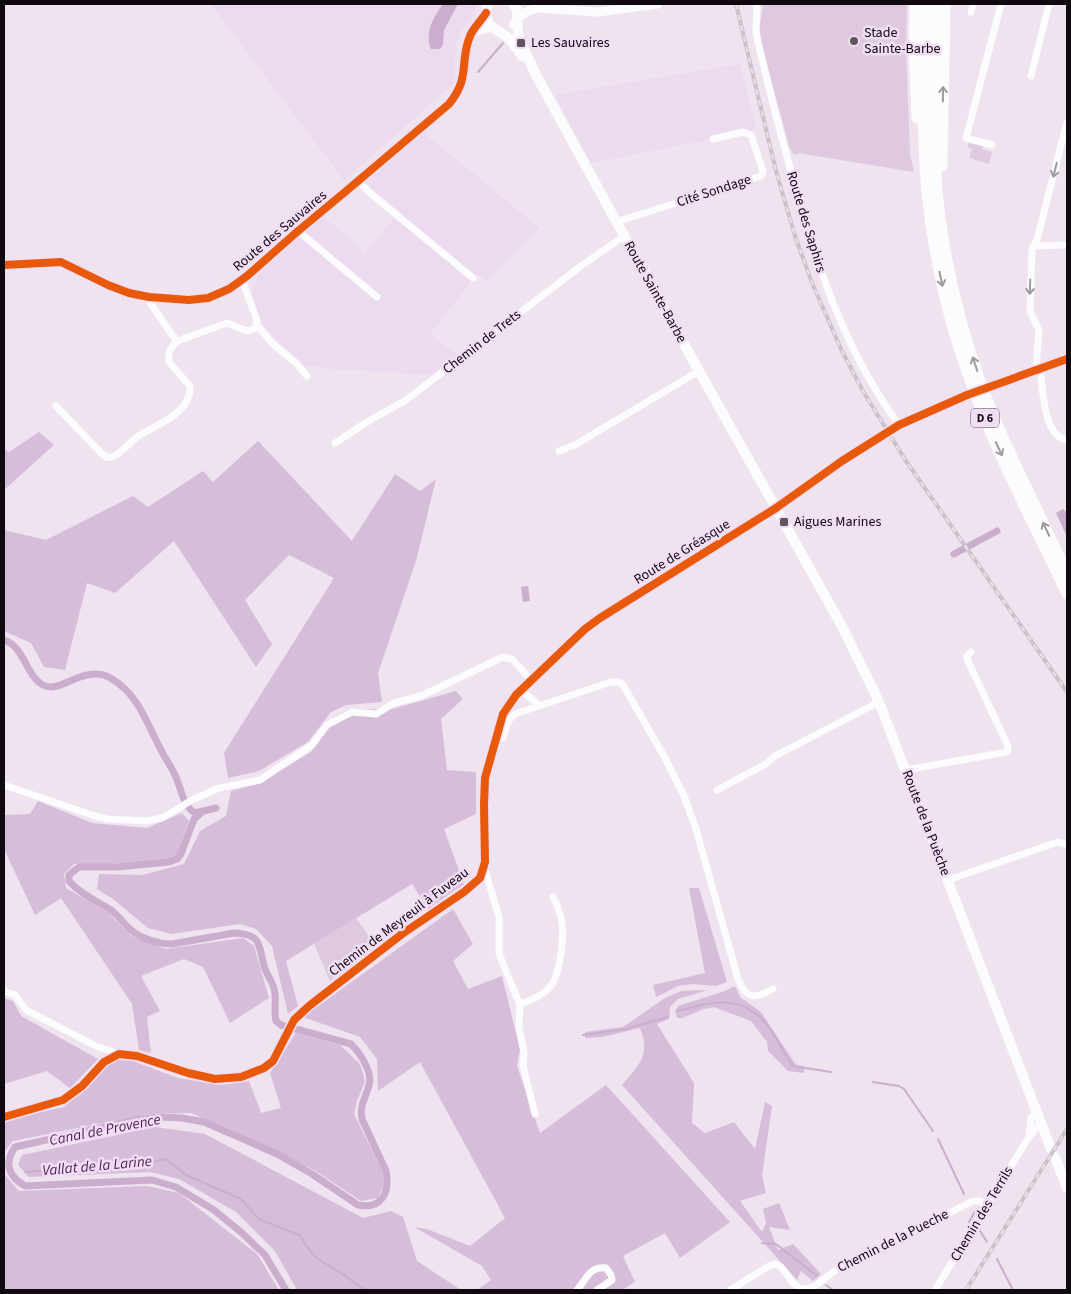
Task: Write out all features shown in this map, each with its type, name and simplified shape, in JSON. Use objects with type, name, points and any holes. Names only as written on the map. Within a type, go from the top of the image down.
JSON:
[{"type":"highway","points":[[915,4],[914,50],[919,165],[925,207],[932,231]]},
{"type":"highway","name":"D 6","points":[[926,4],[924,154],[932,231],[948,310],[972,386],[990,432],[1067,594]]},
{"type":"highway","name":"D 6","points":[[935,4],[934,153],[943,237],[952,283],[966,338],[1000,431],[1067,573]]},
{"type":"highway","points":[[943,237],[942,177],[945,4]]},
{"type":"main road","name":"Route Sainte-Barbe","points":[[514,4],[517,8],[519,39],[536,75],[776,508]]},
{"type":"main road","name":"Route Sainte-Barbe","points":[[488,8],[489,24],[512,42],[536,75]]},
{"type":"main road","points":[[496,30],[507,30],[517,20]]},
{"type":"main road","name":"Route de la Puèche","points":[[776,508],[843,628],[879,702],[1067,1188]]},
{"type":"street","points":[[559,4],[617,8]]},
{"type":"street","points":[[517,20],[528,11],[537,8],[590,12],[658,4]]},
{"type":"street","name":"Route des Saphirs","points":[[757,4],[756,30],[758,42],[776,119],[811,243],[835,311],[856,357],[878,395],[899,425]]},
{"type":"street","points":[[971,12],[973,4]]},
{"type":"street","points":[[992,145],[966,138],[1002,4]]},
{"type":"street","points":[[1031,76],[1049,4]]},
{"type":"street","name":"Route des Sauvaires","points":[[4,265],[60,262],[108,285],[129,293],[149,297],[189,300],[208,298],[229,289],[449,104],[456,95],[464,74],[471,34],[488,8]]},
{"type":"street","points":[[471,34],[487,29],[496,30]]},
{"type":"street","points":[[1067,122],[1032,249],[1030,311],[1039,330],[1038,370],[1048,421],[1056,435],[1063,440],[1067,440]]},
{"type":"street","name":"Cité Sondage","points":[[616,222],[761,176],[762,172],[751,134],[743,132],[714,139]]},
{"type":"street","points":[[358,181],[473,278]]},
{"type":"street","points":[[298,231],[376,296]]},
{"type":"street","name":"Chemin de Trets","points":[[336,443],[367,422],[406,400],[575,270],[624,236]]},
{"type":"street","points":[[1035,243],[1067,244]]},
{"type":"street","points":[[242,280],[257,325],[272,343],[297,364],[307,376]]},
{"type":"street","points":[[149,297],[151,304],[177,342]]},
{"type":"street","points":[[56,406],[102,454],[109,458],[114,456],[137,437],[174,415],[187,402],[190,386],[171,366],[168,358],[177,342],[227,323],[247,331],[256,328],[257,325]]},
{"type":"street","points":[[991,386],[1067,359]]},
{"type":"street","points":[[559,451],[575,445],[699,371]]},
{"type":"street","points":[[776,508],[842,461],[899,425],[967,395]]},
{"type":"street","name":"Route de Gréasque","points":[[600,618],[776,508]]},
{"type":"street","name":"Chemin de Meyreuil à Fuveau","points":[[4,990],[16,995],[26,1010],[96,1046],[119,1054],[137,1056],[201,1077],[228,1079],[253,1074],[264,1068],[273,1061],[294,1020],[402,934],[472,886],[480,878],[486,852],[485,778],[503,714],[531,680],[584,629],[600,618]]},
{"type":"street","points":[[905,770],[1008,752],[1008,746],[967,659],[971,652]]},
{"type":"street","points":[[4,785],[95,816],[107,819],[147,821],[162,818],[219,788],[260,780],[312,745],[327,725],[352,712],[376,714],[394,703],[421,696],[503,657],[512,659],[531,680]]},
{"type":"street","points":[[496,738],[503,738],[509,720],[513,715],[611,682],[619,682],[623,685],[665,758],[684,796],[696,829],[742,989],[747,994],[756,997],[773,989]]},
{"type":"street","points":[[521,690],[539,705]]},
{"type":"street","points":[[717,790],[766,764],[775,756],[879,702]]},
{"type":"street","points":[[948,880],[1058,842],[1067,845]]},
{"type":"street","points":[[484,867],[499,917],[499,954],[520,1004],[519,1028],[524,1052],[523,1066],[535,1114]]},
{"type":"street","points":[[520,1004],[537,998],[545,992],[557,976],[563,928],[553,897]]},
{"type":"street","points":[[4,1117],[63,1100],[82,1086],[104,1062],[119,1054]]},
{"type":"street","name":"Chemin des Terrils","points":[[1029,1136],[1031,1118],[1038,1112]]},
{"type":"street","name":"Chemin des Terrils","points":[[935,1290],[1029,1136],[1042,1124]]},
{"type":"street","name":"Chemin de la Pueche","points":[[730,1290],[775,1264],[781,1267],[799,1288],[811,1288],[832,1271],[878,1249],[913,1228],[942,1217],[973,1201],[980,1201],[987,1206]]},
{"type":"street","points":[[577,1290],[590,1271],[594,1268],[606,1268],[612,1274],[612,1280],[597,1290]]},
{"type":"shaded area","points":[[211,4],[478,4],[456,44],[453,84],[344,180]]},
{"type":"shaded area","points":[[443,4],[458,4],[444,30],[443,45],[440,49],[431,49],[429,31],[433,19]]},
{"type":"shaded area","points":[[763,4],[907,4],[906,49],[910,154],[914,172],[799,153],[794,155],[789,146],[761,42],[759,32]]},
{"type":"shaded area","points":[[740,64],[755,124],[753,131],[591,163],[555,95]]},
{"type":"shaded area","points":[[424,133],[539,228],[487,280],[477,274],[430,334],[457,355],[433,375],[320,368],[317,365],[306,367],[265,328],[252,303],[252,287],[266,262],[322,216],[347,236],[364,254],[400,211],[362,182]]},
{"type":"shaded area","points":[[969,142],[983,146],[982,149],[992,152],[989,164],[969,158],[972,149],[967,147]]},
{"type":"shaded area","points":[[39,432],[54,445],[4,490],[4,449],[9,452]]},
{"type":"shaded area","points":[[258,441],[352,541],[395,474],[420,491],[436,479],[416,561],[378,673],[382,702],[346,705],[331,712],[308,742],[259,771],[228,778],[224,753],[334,578],[289,555],[245,600],[272,644],[256,667],[174,541],[115,593],[87,583],[65,670],[44,667],[31,643],[4,631],[4,530],[46,540],[133,496],[148,507],[203,471],[213,482]]},
{"type":"shaded area","points":[[1063,509],[1067,513],[1067,537],[1056,513]]},
{"type":"shaded area","points":[[528,586],[530,601],[523,602],[521,587]]},
{"type":"shaded area","points":[[456,691],[463,699],[441,719],[447,770],[476,772],[476,814],[444,829],[464,884],[428,909],[412,884],[286,961],[298,1006],[288,1014],[272,946],[256,929],[240,924],[171,934],[148,928],[113,899],[97,889],[99,874],[142,875],[184,864],[200,831],[226,816],[231,791],[258,784],[311,752],[336,716],[348,710],[392,709]]},
{"type":"shaded area","points":[[38,801],[92,823],[147,828],[182,813],[189,821],[178,854],[168,860],[110,864],[74,864],[64,874],[66,888],[109,913],[133,937],[166,949],[243,938],[254,946],[269,998],[230,1023],[203,967],[184,959],[141,976],[160,1011],[147,1017],[151,1053],[139,1050],[132,1004],[61,898],[35,915],[4,849],[4,815],[30,814]]},
{"type":"shaded area","points":[[689,888],[699,888],[727,982],[716,986],[693,984],[678,986],[656,997],[653,985],[705,973]]},
{"type":"shaded area","points":[[453,909],[473,944],[453,961],[468,989],[502,976],[520,1050],[517,1066],[540,1133],[606,1085],[730,1222],[680,1258],[665,1233],[623,1256],[635,1282],[622,1290],[477,1290],[491,1280],[482,1266],[414,1227],[427,1229],[470,1246],[505,1218],[420,1062],[378,1091],[377,1059],[360,1037],[303,1017]]},
{"type":"shaded area","points":[[356,918],[375,945],[330,981],[314,944]]},
{"type":"shaded area","points":[[735,986],[740,997],[761,1012],[796,1065],[804,1066],[804,1073],[788,1071],[768,1051],[767,1042],[751,1021],[714,1007],[677,1018],[675,1011],[678,1006]]},
{"type":"shaded area","points":[[708,990],[678,999],[670,1007],[669,1019],[657,1024],[694,1083],[692,1123],[705,1133],[734,1122],[755,1149],[765,1102],[772,1106],[762,1176],[766,1193],[740,1201],[762,1232],[766,1223],[763,1209],[779,1203],[790,1230],[769,1227],[778,1250],[793,1244],[821,1274],[813,1281],[801,1271],[797,1280],[622,1085],[634,1071],[644,1053],[643,1037],[640,1028],[602,1037],[585,1038],[585,1032],[623,1027],[665,998],[681,991]]},
{"type":"shaded area","points":[[4,998],[13,1001],[21,1016],[98,1059],[70,1088],[47,1071],[4,1084]]},
{"type":"shaded area","points":[[296,1033],[340,1045],[360,1064],[365,1081],[354,1114],[382,1170],[384,1184],[378,1198],[361,1201],[314,1170],[191,1113],[147,1114],[13,1141],[4,1152],[4,1123],[14,1118],[64,1107],[114,1060],[130,1060],[178,1078],[220,1085],[249,1081],[261,1113],[281,1108],[270,1073]]},
{"type":"shaded area","points":[[155,1127],[205,1134],[363,1218],[391,1211],[403,1217],[417,1261],[461,1290],[297,1290],[275,1251],[236,1212],[179,1179],[150,1172],[29,1177],[18,1165],[22,1155]]},
{"type":"shaded area","points":[[4,1174],[19,1191],[147,1186],[179,1193],[257,1254],[279,1290],[4,1290]]},
{"type":"waterway","points":[[478,72],[503,43]]},
{"type":"waterway","points":[[954,554],[997,531]]},
{"type":"waterway","name":"Canal de Provence","points":[[4,640],[16,649],[32,675],[43,685],[57,686],[92,674],[112,679],[121,686],[129,693],[141,711],[174,773],[187,805],[195,813],[216,808]]},
{"type":"waterway","name":"Canal de Provence","points":[[202,812],[194,819],[181,854],[177,859],[169,862],[117,867],[79,867],[69,875],[69,881],[83,894],[111,910],[128,928],[150,940],[172,944],[234,933],[244,934],[255,939],[275,991],[276,1021],[281,1025],[351,1044],[365,1063],[370,1080],[361,1114],[386,1171],[387,1186],[382,1198],[373,1205],[358,1205],[312,1174],[277,1154],[204,1122],[182,1118],[160,1117],[139,1119],[15,1147],[9,1164],[11,1173],[25,1186],[152,1180],[176,1187],[214,1210],[242,1233],[265,1255],[286,1290]]},
{"type":"waterway","points":[[678,1011],[705,1004],[729,1003],[740,1005],[751,1010],[761,1018],[771,1030],[793,1066],[831,1072]]},
{"type":"waterway","points":[[583,1035],[626,1029],[668,1017]]},
{"type":"waterway","points":[[873,1082],[899,1086],[904,1089],[933,1131]]},
{"type":"waterway","points":[[938,1139],[964,1194]]},
{"type":"waterway","name":"Vallat de la Larine","points":[[25,1172],[148,1163],[166,1159],[186,1175],[241,1199],[259,1219],[299,1235],[315,1257],[365,1290]]},
{"type":"waterway","points":[[969,1222],[975,1211]]},
{"type":"waterway","points":[[979,1229],[987,1242]]},
{"type":"waterway","points":[[762,1243],[776,1244],[817,1276]]},
{"type":"waterway","points":[[997,1259],[1013,1290]]},
{"type":"waterway","points":[[826,1285],[833,1290]]},
{"type":"railway","points":[[736,4],[776,171],[795,236],[812,283],[842,351],[864,393],[906,461],[1067,692]]},
{"type":"railway","points":[[966,1290],[1067,1129]]},
{"type":"cycle path","points":[[4,265],[61,262],[108,285],[129,293],[149,297],[189,300],[208,298],[229,289],[247,276],[449,104],[460,86],[470,36],[486,13]]},
{"type":"cycle path","points":[[4,1117],[63,1100],[82,1086],[104,1062],[119,1054],[137,1056],[188,1073],[215,1079],[241,1077],[264,1068],[273,1061],[294,1020],[309,1006],[402,934],[464,892],[480,878],[485,862],[485,778],[503,714],[516,695],[585,629],[776,508],[842,461],[899,425],[967,395],[1067,359]]},
{"type":"place","name":"Stade Sainte-Barbe","points":[[854,41]]},
{"type":"place","name":"Les Sauvaires","points":[[521,43]]},
{"type":"place","name":"Aigues Marines","points":[[784,522]]}]
